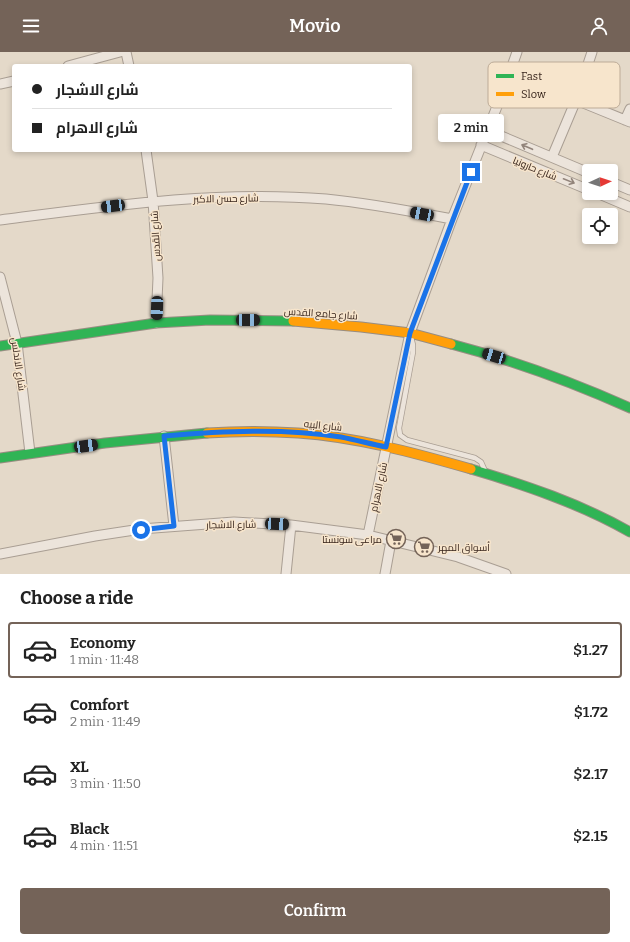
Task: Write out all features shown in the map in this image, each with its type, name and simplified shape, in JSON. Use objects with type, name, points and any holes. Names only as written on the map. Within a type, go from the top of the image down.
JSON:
[{"type":"street","points":[[75,64],[120,52]]},
{"type":"street","points":[[126,52],[129,64]]},
{"type":"street","name":"شارع الاهرام","points":[[513,62],[517,52]]},
{"type":"street","points":[[589,62],[592,52]]},
{"type":"street","points":[[0,84],[12,81]]},
{"type":"street","name":"شارع الاهرام","points":[[368,535],[410,333],[452,219],[496,108]]},
{"type":"street","points":[[552,157],[573,108]]},
{"type":"street","points":[[596,108],[628,121],[630,108]]},
{"type":"street","name":"شارع حارونيا","points":[[487,130],[582,170]]},
{"type":"street","name":"شارع حارونيا","points":[[481,145],[582,187]]},
{"type":"street","name":"شارع القدس","points":[[146,152],[153,201],[158,278],[156,323]]},
{"type":"street","points":[[618,185],[630,190]]},
{"type":"street","name":"شارع حسن الاكبر","points":[[0,220],[153,201],[223,197],[326,199],[378,205],[452,219]]},
{"type":"street","points":[[614,200],[630,207]]},
{"type":"street","name":"شارع الاندلس","points":[[0,277],[17,343],[30,453]]},
{"type":"street","name":"شارع جامع القدس","points":[[0,346],[156,323],[210,320],[311,322],[410,333],[467,348],[522,365],[575,384],[630,408]]},
{"type":"street","name":"شارع البيه","points":[[0,458],[164,436],[209,432],[283,432],[341,437],[438,460],[529,487],[575,505],[630,532]]},
{"type":"street","points":[[164,436],[174,526]]},
{"type":"street","name":"شارع الاشجار","points":[[0,554],[95,536],[174,526],[234,522],[291,525],[368,535],[458,556],[506,574]]},
{"type":"street","points":[[286,574],[291,525]]},
{"type":"street","points":[[385,574],[392,541]]},
{"type":"lane","points":[[410,333],[413,352],[399,428],[400,435],[407,440],[475,458],[483,466],[486,473]]},
{"type":"traffic: fast","points":[[0,346],[156,323],[210,320],[293,321]]},
{"type":"traffic: fast","points":[[451,344],[542,372],[630,408]]},
{"type":"traffic: fast","points":[[0,458],[105,443],[207,433]]},
{"type":"traffic: fast","points":[[471,469],[552,496],[592,513],[630,532]]},
{"type":"traffic: slow","points":[[293,321],[410,333],[451,344]]},
{"type":"traffic: slow","points":[[207,433],[264,432],[320,435],[386,446],[471,469]]},
{"type":"place","name":"مراعى سونستا","points":[[396,539]]},
{"type":"place","name":"أسواق المهر","points":[[424,547]]},
{"type":"route","points":[[141,530],[174,526],[164,436],[209,432],[283,432],[341,437],[386,447],[410,333],[471,172]]}]
